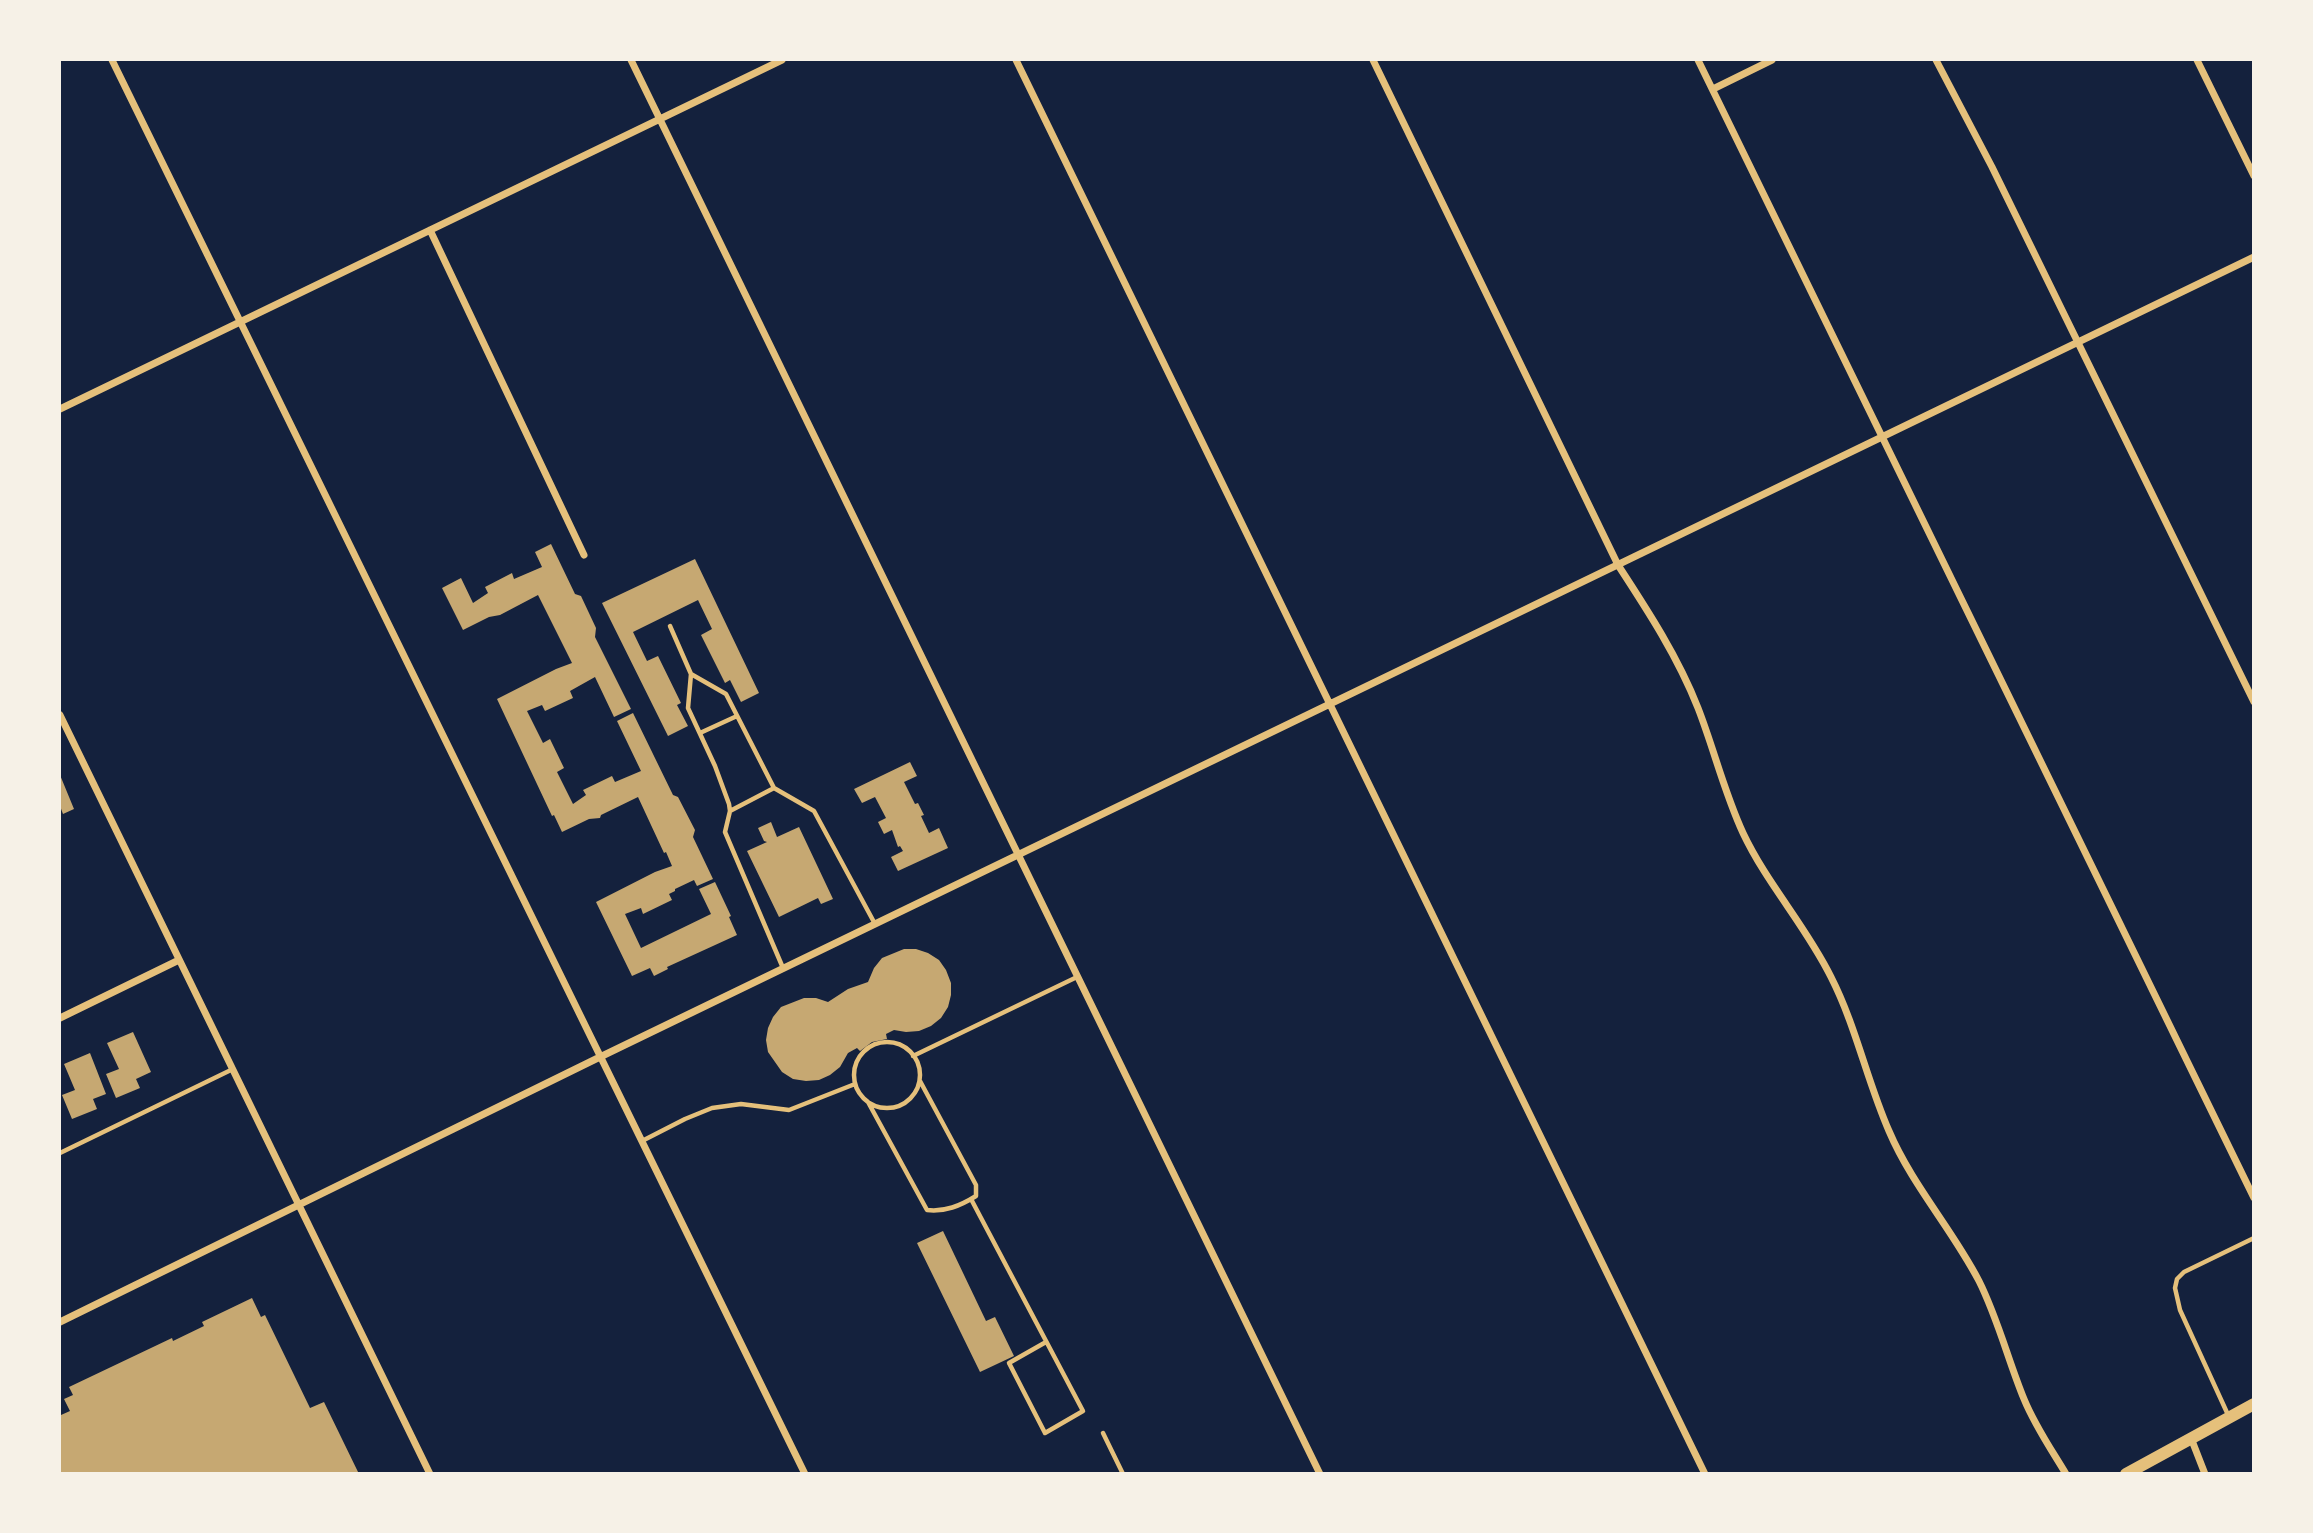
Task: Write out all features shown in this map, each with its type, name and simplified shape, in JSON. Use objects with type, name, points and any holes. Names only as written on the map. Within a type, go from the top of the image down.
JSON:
[{"type":"main road","points":[[2126,1474],[2253,1404]]},
{"type":"street","points":[[112,60],[805,1474]]},
{"type":"street","points":[[631,60],[1320,1474]]},
{"type":"street","points":[[60,409],[782,60]]},
{"type":"street","points":[[1016,60],[1705,1474]]},
{"type":"street","points":[[1373,60],[1618,565],[1659,629],[1677,663],[1698,709],[1718,773],[1743,833],[1766,874],[1807,933],[1831,977],[1890,1134],[1915,1181],[1979,1281],[1998,1324],[2026,1403],[2066,1474]]},
{"type":"street","points":[[1698,60],[2253,1198]]},
{"type":"street","points":[[1713,89],[1772,60]]},
{"type":"street","points":[[1936,60],[1992,167],[2253,702]]},
{"type":"street","points":[[2197,60],[2253,176]]},
{"type":"street","points":[[430,230],[584,555]]},
{"type":"street","points":[[60,1322],[600,1057],[2253,257]]},
{"type":"street","points":[[60,717],[430,1474]]},
{"type":"street","points":[[60,1018],[179,960]]},
{"type":"street","points":[[2191,1438],[2205,1474]]},
{"type":"lane","points":[[670,626],[691,674],[688,708],[715,766],[730,811],[725,832],[783,969]]},
{"type":"lane","points":[[691,674],[726,694],[774,788],[814,811],[875,924]]},
{"type":"lane","points":[[700,733],[737,716]]},
{"type":"lane","points":[[730,811],[774,788]]},
{"type":"lane","points":[[913,1056],[1078,977]]},
{"type":"lane","points":[[868,1102],[889,1108],[900,1106],[916,1092],[920,1070],[913,1056],[901,1045],[891,1042],[870,1047],[856,1063],[855,1084],[868,1102],[927,1210],[940,1212],[959,1206],[976,1196],[976,1185],[920,1081]]},
{"type":"lane","points":[[60,1153],[233,1069]]},
{"type":"lane","points":[[641,1141],[712,1108],[741,1104],[789,1110],[855,1084]]},
{"type":"lane","points":[[971,1199],[1083,1411],[1045,1433],[1009,1363],[1046,1342]]},
{"type":"lane","points":[[2229,1417],[2180,1310],[2175,1288],[2177,1279],[2184,1272],[2253,1238]]},
{"type":"lane","points":[[1103,1433],[1123,1474]]},
{"type":"building","points":[[551,544],[575,594],[581,596],[596,628],[595,637],[631,709],[614,717],[595,677],[570,691],[573,698],[545,711],[542,705],[527,711],[543,743],[550,739],[564,768],[557,772],[573,804],[586,795],[583,790],[612,776],[615,782],[641,771],[617,721],[633,713],[673,795],[678,797],[695,830],[693,837],[713,879],[697,886],[694,880],[675,889],[669,894],[672,900],[643,914],[641,908],[625,914],[641,948],[711,914],[699,889],[715,882],[737,935],[667,967],[668,969],[654,976],[650,968],[632,976],[596,902],[672,866],[638,797],[601,815],[600,818],[589,819],[562,832],[497,699],[572,663],[538,595],[463,630],[442,588],[461,578],[473,603],[488,593],[485,587],[512,573],[514,579],[542,567],[535,552]]},
{"type":"building","points":[[695,559],[759,693],[741,702],[730,680],[725,683],[701,635],[712,629],[698,600],[633,632],[647,661],[658,656],[681,703],[677,705],[688,726],[668,736],[602,603]]},
{"type":"building","points":[[910,762],[917,776],[904,782],[924,815],[921,816],[929,833],[939,828],[948,848],[898,871],[891,857],[903,851],[898,847],[892,830],[884,834],[878,822],[886,818],[875,797],[862,803],[854,789]]},
{"type":"building","points":[[60,775],[74,809],[63,814],[60,806]]},
{"type":"building","points":[[771,822],[777,837],[799,827],[833,899],[821,904],[818,898],[779,917],[747,851],[767,842],[758,828]]},
{"type":"building","points":[[904,949],[928,953],[939,960],[946,970],[951,983],[951,995],[941,1018],[919,1031],[894,1030],[886,1034],[887,1039],[872,1042],[860,1051],[857,1048],[848,1053],[840,1067],[819,1080],[793,1079],[782,1072],[768,1052],[766,1040],[773,1017],[781,1007],[804,998],[828,1002],[848,989],[868,982],[882,958]]},
{"type":"building","points":[[133,1032],[151,1072],[136,1079],[140,1088],[116,1098],[106,1074],[119,1069],[107,1043]]},
{"type":"building","points":[[90,1053],[106,1094],[93,1099],[97,1109],[72,1119],[62,1095],[75,1090],[64,1064]]},
{"type":"building","points":[[943,1231],[986,1321],[995,1317],[1014,1356],[980,1372],[917,1243]]},
{"type":"building","points":[[252,1298],[261,1317],[265,1315],[310,1408],[324,1402],[359,1474],[60,1474],[60,1411],[61,1415],[70,1411],[64,1399],[73,1395],[69,1387],[172,1338],[173,1341],[204,1326],[202,1322]]}]
